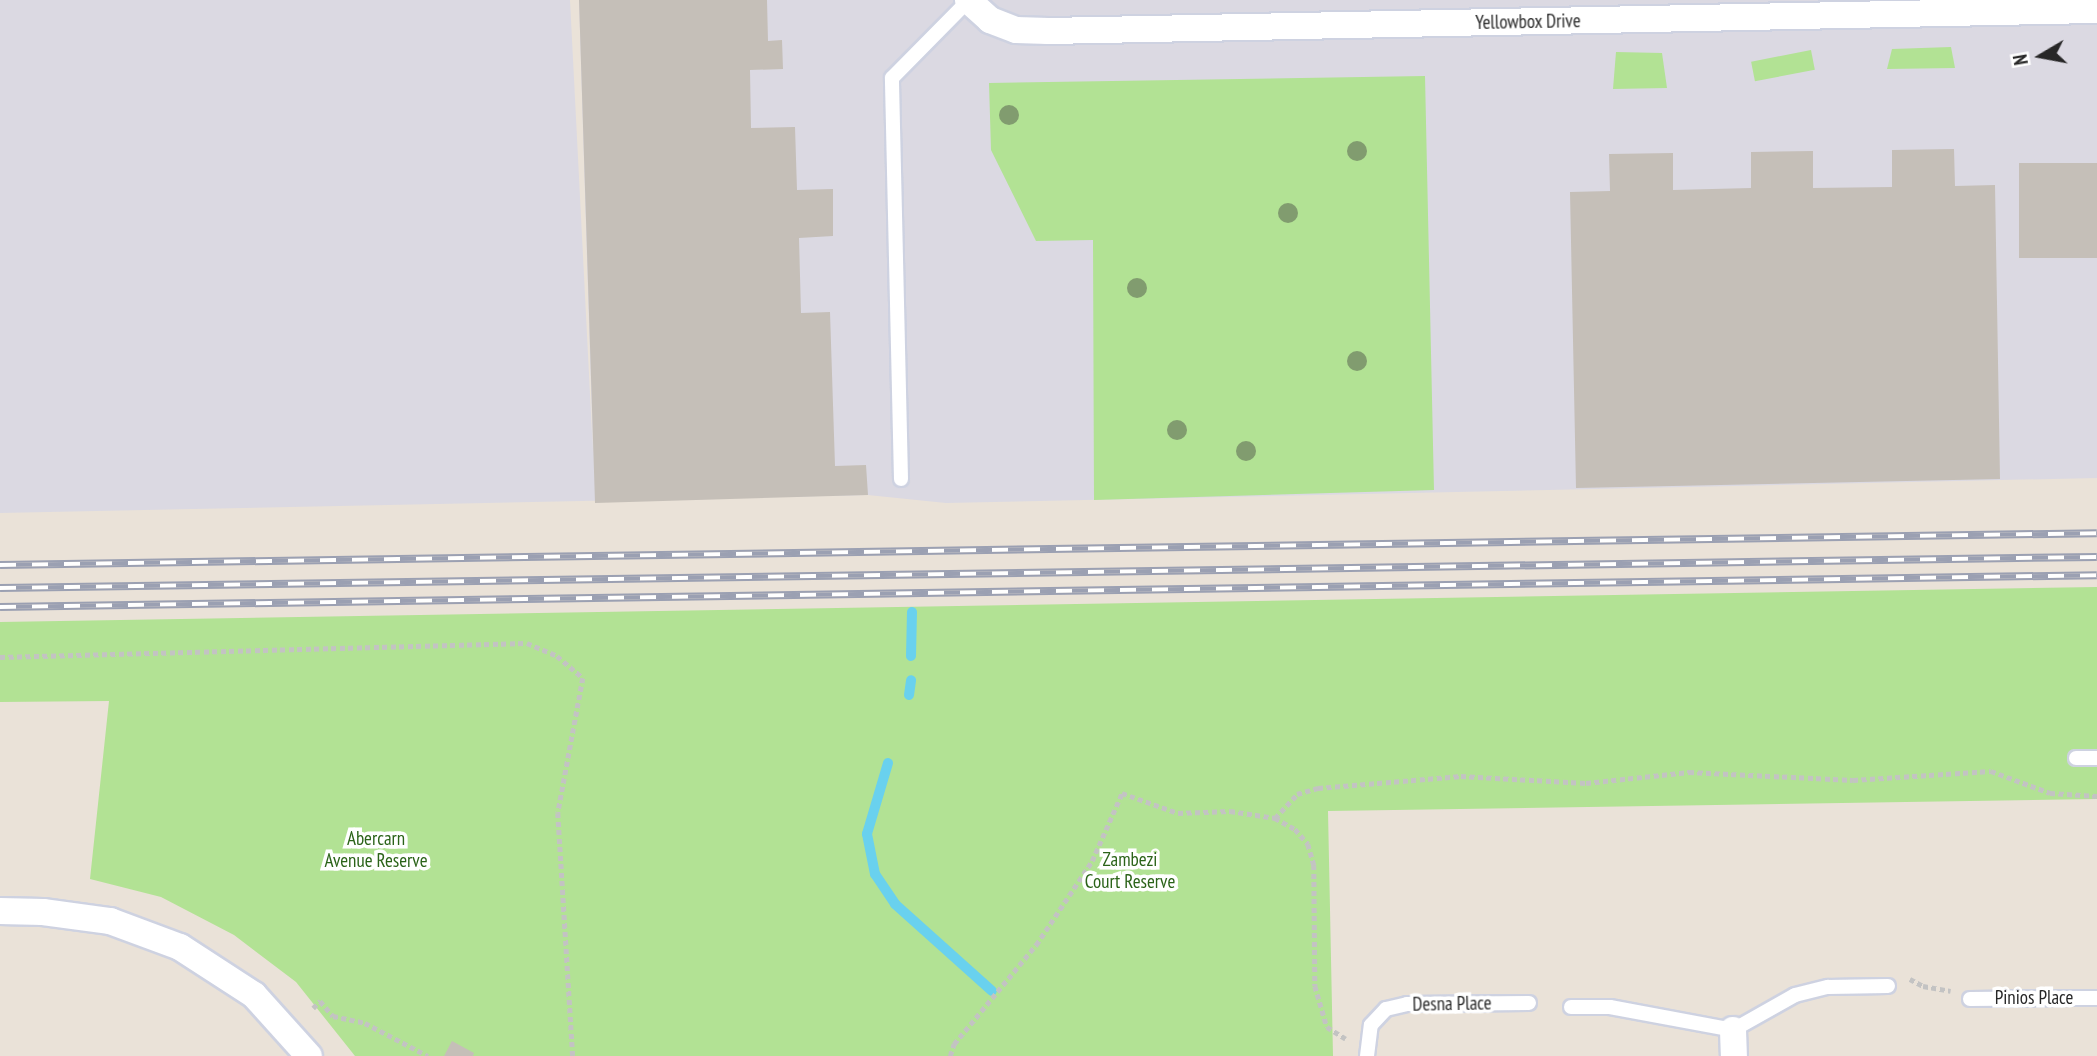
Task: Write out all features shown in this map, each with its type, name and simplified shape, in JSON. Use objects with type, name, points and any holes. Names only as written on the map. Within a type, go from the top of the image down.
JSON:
[{"type":"street","name":"Yellowbox Drive","points":[[968,0],[990,20],[1016,30],[1048,31],[2022,6],[2097,10]]},
{"type":"street","points":[[0,911],[43,912],[110,921],[180,947],[254,995],[309,1056]]},
{"type":"lane","points":[[901,479],[892,78],[968,0]]},
{"type":"lane","points":[[2076,758],[2097,758]]},
{"type":"lane","points":[[1571,1007],[1610,1007],[1733,1043],[1795,995],[1828,986],[1888,986]]},
{"type":"lane","name":"Pinios Place","points":[[1970,999],[2097,998]]},
{"type":"lane","name":"Desna Place","points":[[1367,1049],[1371,1025],[1386,1009],[1408,1004],[1529,1003]]},
{"type":"path","points":[[0,657],[527,643],[557,656],[583,678],[558,813],[573,1056]]},
{"type":"path","points":[[1275,818],[1297,794],[1318,788],[1461,776],[1586,783],[1689,772],[1853,780],[1991,771],[2050,793],[2097,796]]},
{"type":"path","points":[[950,1056],[954,1044],[1036,945],[1092,861],[1122,793],[1178,813],[1230,811],[1275,818],[1295,829],[1308,844],[1314,864],[1315,986],[1319,1008],[1327,1027],[1339,1036],[1367,1049]]},
{"type":"path","points":[[1888,986],[1897,976],[1940,991],[1959,991],[1970,999]]},
{"type":"path","points":[[313,1008],[320,1001],[333,1016],[365,1023],[428,1056]]},
{"type":"shaded area","points":[[0,0],[570,0],[593,453],[579,0],[2097,0],[2097,478],[946,503],[868,495],[0,513]]},
{"type":"green space","points":[[1951,47],[1955,68],[1887,69],[1892,49]]},
{"type":"green space","points":[[1811,50],[1815,70],[1755,81],[1751,62]]},
{"type":"green space","points":[[1616,52],[1662,53],[1667,88],[1613,89]]},
{"type":"green space","points":[[1425,76],[1434,490],[1094,500],[1093,240],[1036,241],[991,150],[989,83]]},
{"type":"green space","points":[[2097,587],[2097,799],[1328,811],[1333,1056],[355,1056],[296,982],[234,935],[161,897],[90,879],[109,701],[0,702],[0,622]]},
{"type":"building","points":[[579,0],[767,0],[768,41],[782,40],[783,69],[750,70],[751,128],[795,127],[797,190],[833,189],[833,236],[799,238],[801,313],[830,312],[835,466],[866,465],[868,495],[595,503]]},
{"type":"building","points":[[1954,149],[1955,186],[1995,185],[2000,479],[1576,488],[1570,192],[1610,191],[1609,154],[1673,153],[1673,190],[1751,188],[1751,152],[1813,151],[1813,188],[1892,187],[1892,150]]},
{"type":"building","points":[[2019,163],[2097,163],[2097,258],[2019,258]]},
{"type":"building","points":[[452,1041],[474,1053],[473,1056],[444,1056]]},
{"type":"waterway","points":[[911,656],[912,612]]},
{"type":"waterway","points":[[909,695],[911,680]]},
{"type":"waterway","points":[[888,763],[867,834],[875,874],[895,904],[992,991]]},
{"type":"railway","points":[[0,565],[2097,533]]},
{"type":"railway","points":[[0,588],[2097,557]]},
{"type":"railway","points":[[0,607],[2097,575]]},
{"type":"park label","name":"Abercarn Avenue Reserve","points":[[376,850]]},
{"type":"park label","name":"Zambezi Court Reserve","points":[[1130,871]]}]
